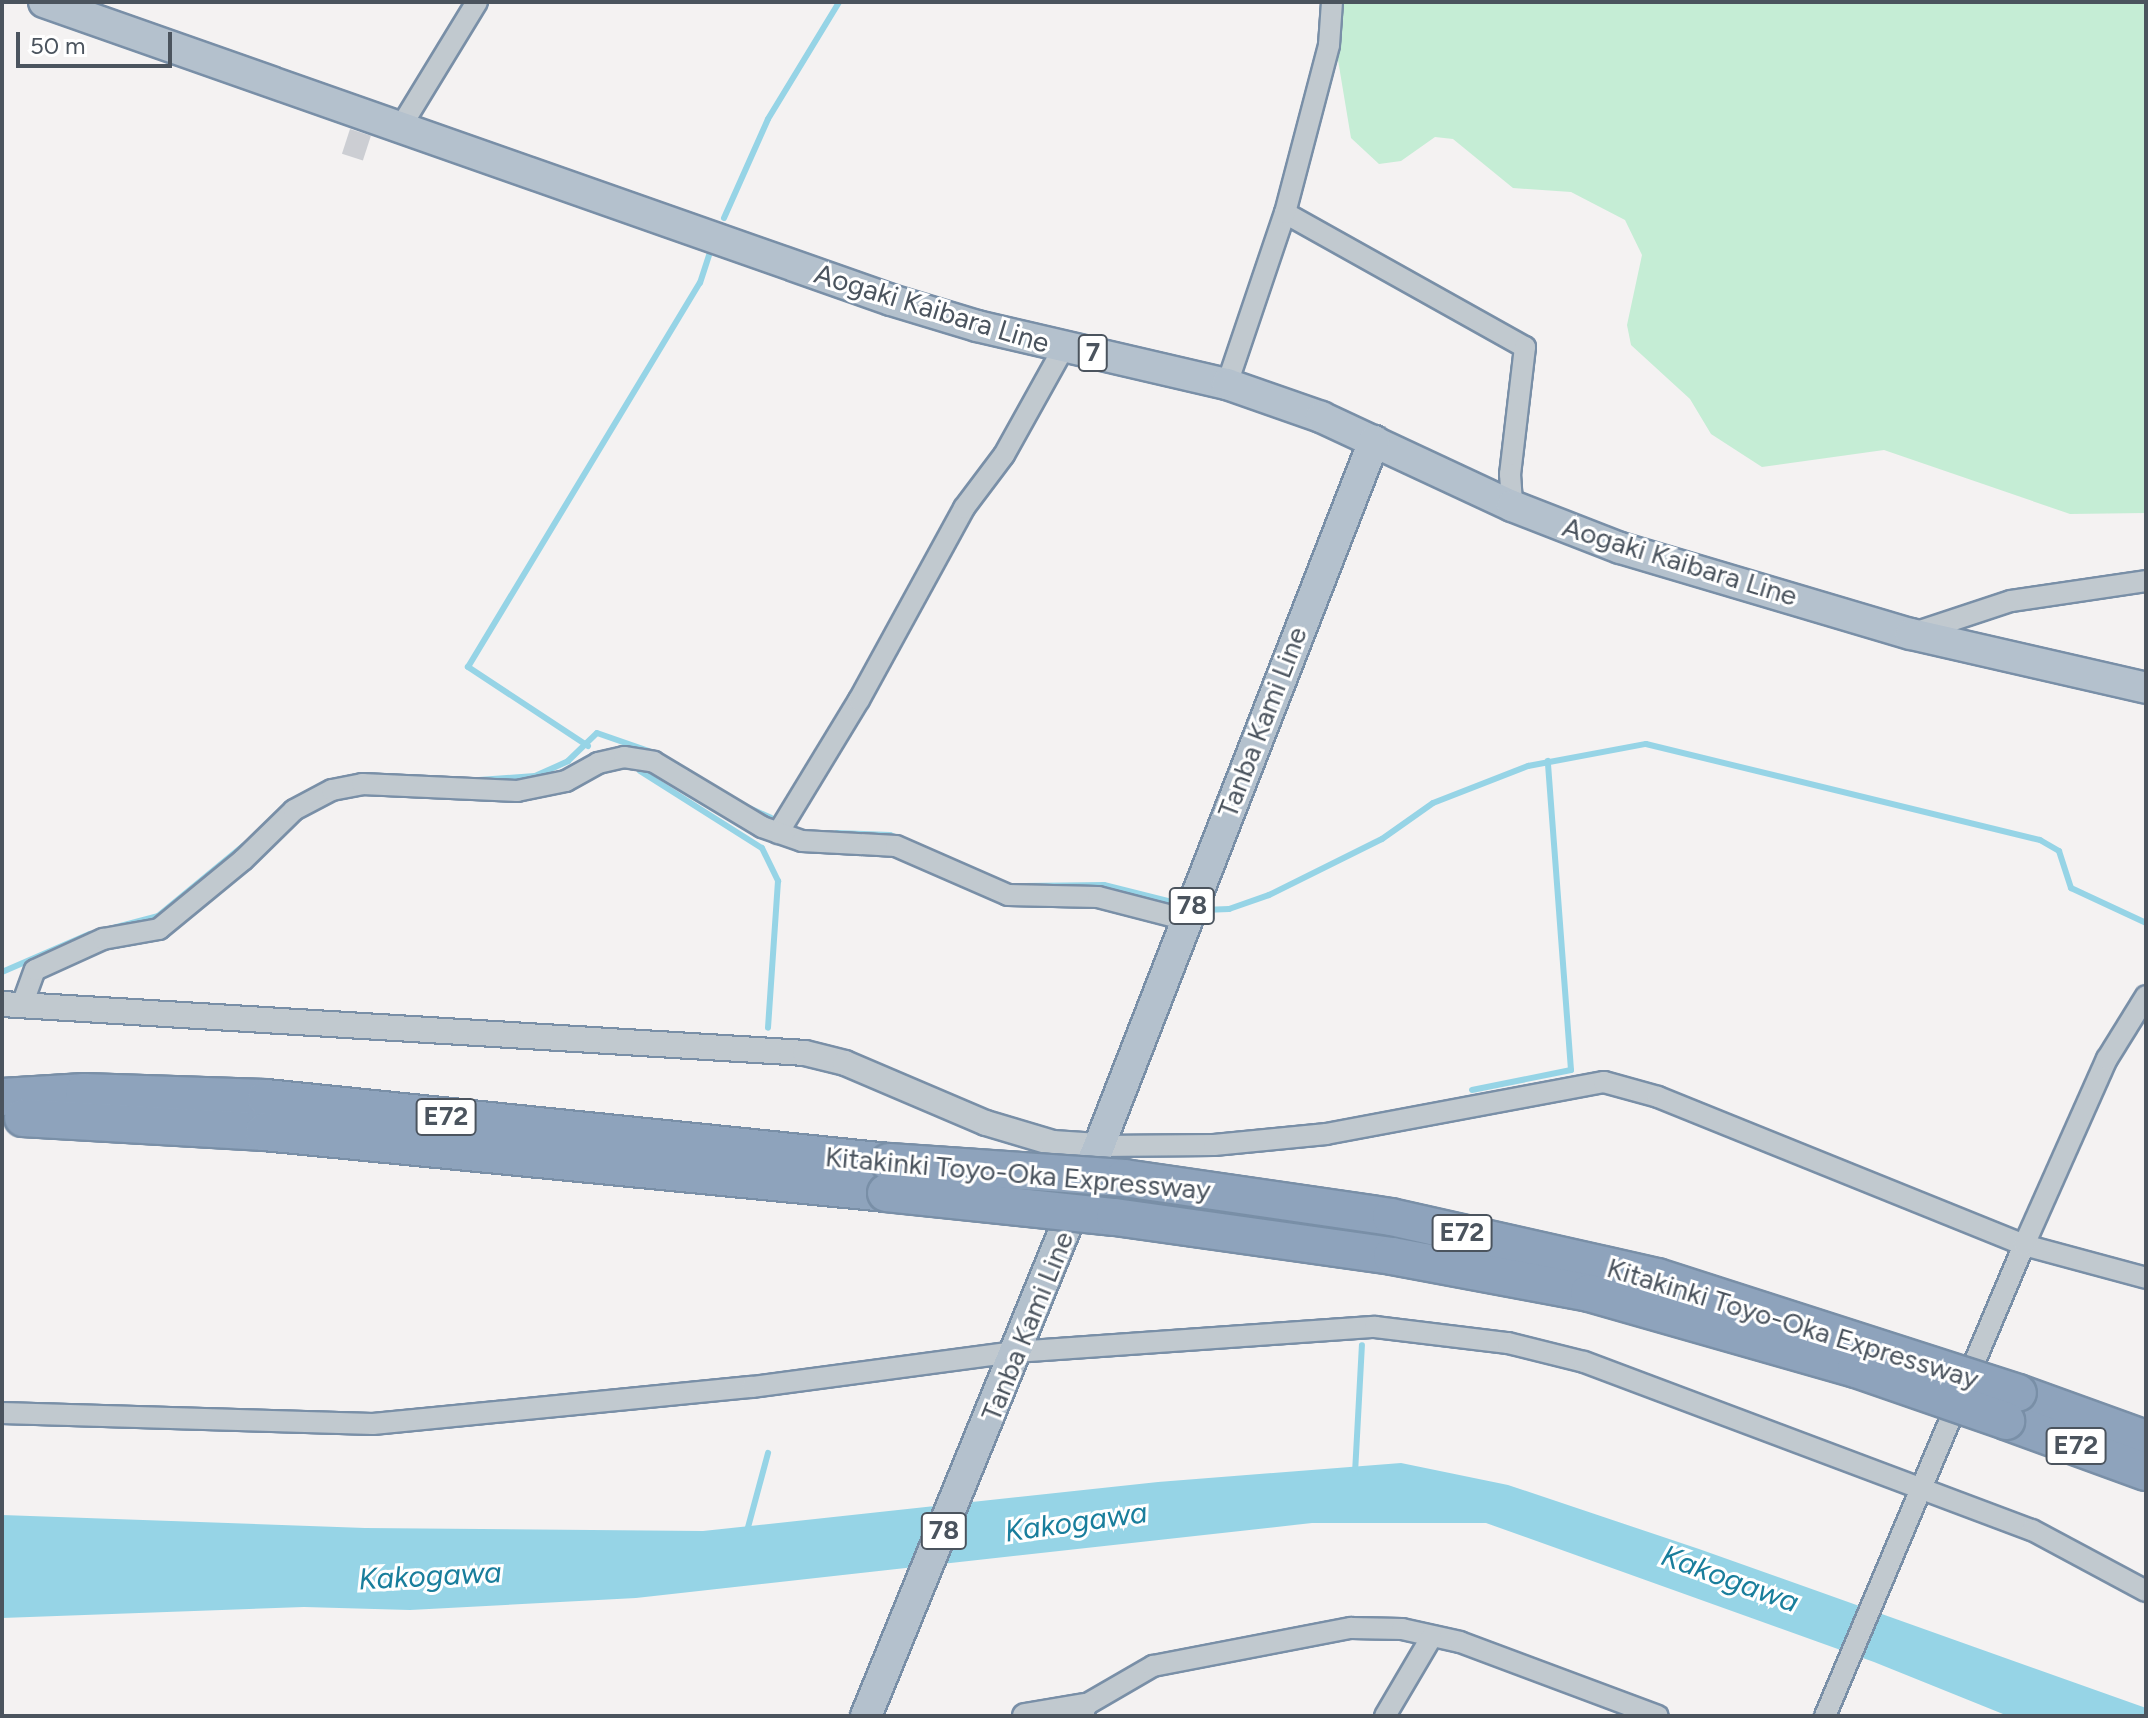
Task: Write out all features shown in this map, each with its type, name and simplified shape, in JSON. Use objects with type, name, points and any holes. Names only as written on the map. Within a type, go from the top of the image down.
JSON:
[{"type":"highway","name":"Kitakinki Toyo-Oka Expressway","points":[[2,1097],[84,1092],[266,1098],[887,1178]]},
{"type":"highway","name":"Kitakinki Toyo-Oka Expressway","points":[[2,1118],[83,1118],[887,1178],[1124,1178],[1391,1217],[1657,1277],[2012,1407],[2146,1472]]},
{"type":"highway","name":"Kitakinki Toyo-Oka Expressway","points":[[2012,1407],[2146,1439]]},
{"type":"main road","name":"Aogaki Kaibara Line","points":[[44,2],[891,300],[1064,347],[1227,384],[1374,441],[1512,506],[1620,548],[1911,634],[2146,688]]},
{"type":"main road","name":"Tanba Kami Line","points":[[872,1704],[1099,1146],[1374,441]]},
{"type":"street","points":[[400,128],[477,2]]},
{"type":"street","points":[[1227,384],[1285,213],[1329,45],[1332,2]]},
{"type":"street","points":[[1285,213],[1525,347],[1510,474],[1512,506]]},
{"type":"street","points":[[778,833],[859,700],[964,508],[1004,455],[1064,347]]},
{"type":"street","points":[[1911,634],[2011,601],[2146,581]]},
{"type":"street","points":[[12,1004],[35,970],[103,939],[159,929],[243,860],[294,810],[332,790],[362,784],[517,791],[566,781],[598,763],[624,757],[654,762],[778,833],[802,841],[896,846],[1008,895],[1098,897],[1187,920]]},
{"type":"street","points":[[1825,1716],[1915,1495],[2024,1245],[2107,1059],[2146,996]]},
{"type":"street","points":[[12,1004],[734,1044],[805,1053],[845,1063],[986,1123],[1053,1143],[1099,1146],[1214,1145],[1326,1134],[1604,1082],[1658,1097],[2024,1245],[2146,1278]]},
{"type":"street","points":[[2,1413],[387,1423],[1375,1327],[1508,1343],[1584,1362],[1690,1400],[1915,1495],[2032,1530],[2146,1591]]},
{"type":"street","points":[[1025,1716],[1084,1711],[1153,1666],[1263,1641],[1351,1628],[1402,1629],[1431,1638],[1460,1642],[1658,1716]]},
{"type":"street","points":[[1385,1716],[1431,1638]]},
{"type":"green space","points":[[1335,2],[2146,2],[2146,513],[2070,514],[1884,450],[1762,467],[1711,434],[1690,399],[1631,345],[1627,325],[1642,255],[1625,220],[1571,192],[1513,188],[1453,139],[1435,137],[1401,161],[1379,164],[1351,138],[1330,12]]},
{"type":"water","name":"Kakogawa","points":[[1401,1463],[1508,1485],[1699,1549],[2146,1708],[2146,1716],[2008,1716],[1874,1662],[1486,1523],[1312,1523],[636,1598],[410,1610],[304,1607],[2,1618],[2,1515],[365,1528],[703,1531],[1158,1482]]},
{"type":"building","points":[[350,129],[371,136],[363,161],[342,154]]},
{"type":"waterway","points":[[724,218],[768,119],[839,2]]},
{"type":"waterway","points":[[588,746],[468,667],[700,283],[710,252]]},
{"type":"waterway","points":[[479,780],[535,776],[568,761],[597,733],[660,755]]},
{"type":"waterway","points":[[1203,910],[1229,909],[1269,895],[1382,839],[1433,803],[1528,766],[1646,744],[2040,840],[2059,851],[2071,888],[2146,923]]},
{"type":"waterway","points":[[1472,1090],[1571,1070],[1548,761]]},
{"type":"waterway","points":[[640,771],[762,848],[778,881],[768,1028]]},
{"type":"waterway","points":[[289,803],[314,789]]},
{"type":"waterway","points":[[749,808],[771,818]]},
{"type":"waterway","points":[[837,833],[890,835],[919,846]]},
{"type":"waterway","points":[[113,928],[158,916],[243,846]]},
{"type":"waterway","points":[[1025,886],[1104,885],[1180,904]]},
{"type":"waterway","points":[[2,972],[90,934]]},
{"type":"waterway","points":[[1355,1473],[1362,1345]]},
{"type":"waterway","points":[[747,1531],[768,1453]]}]
